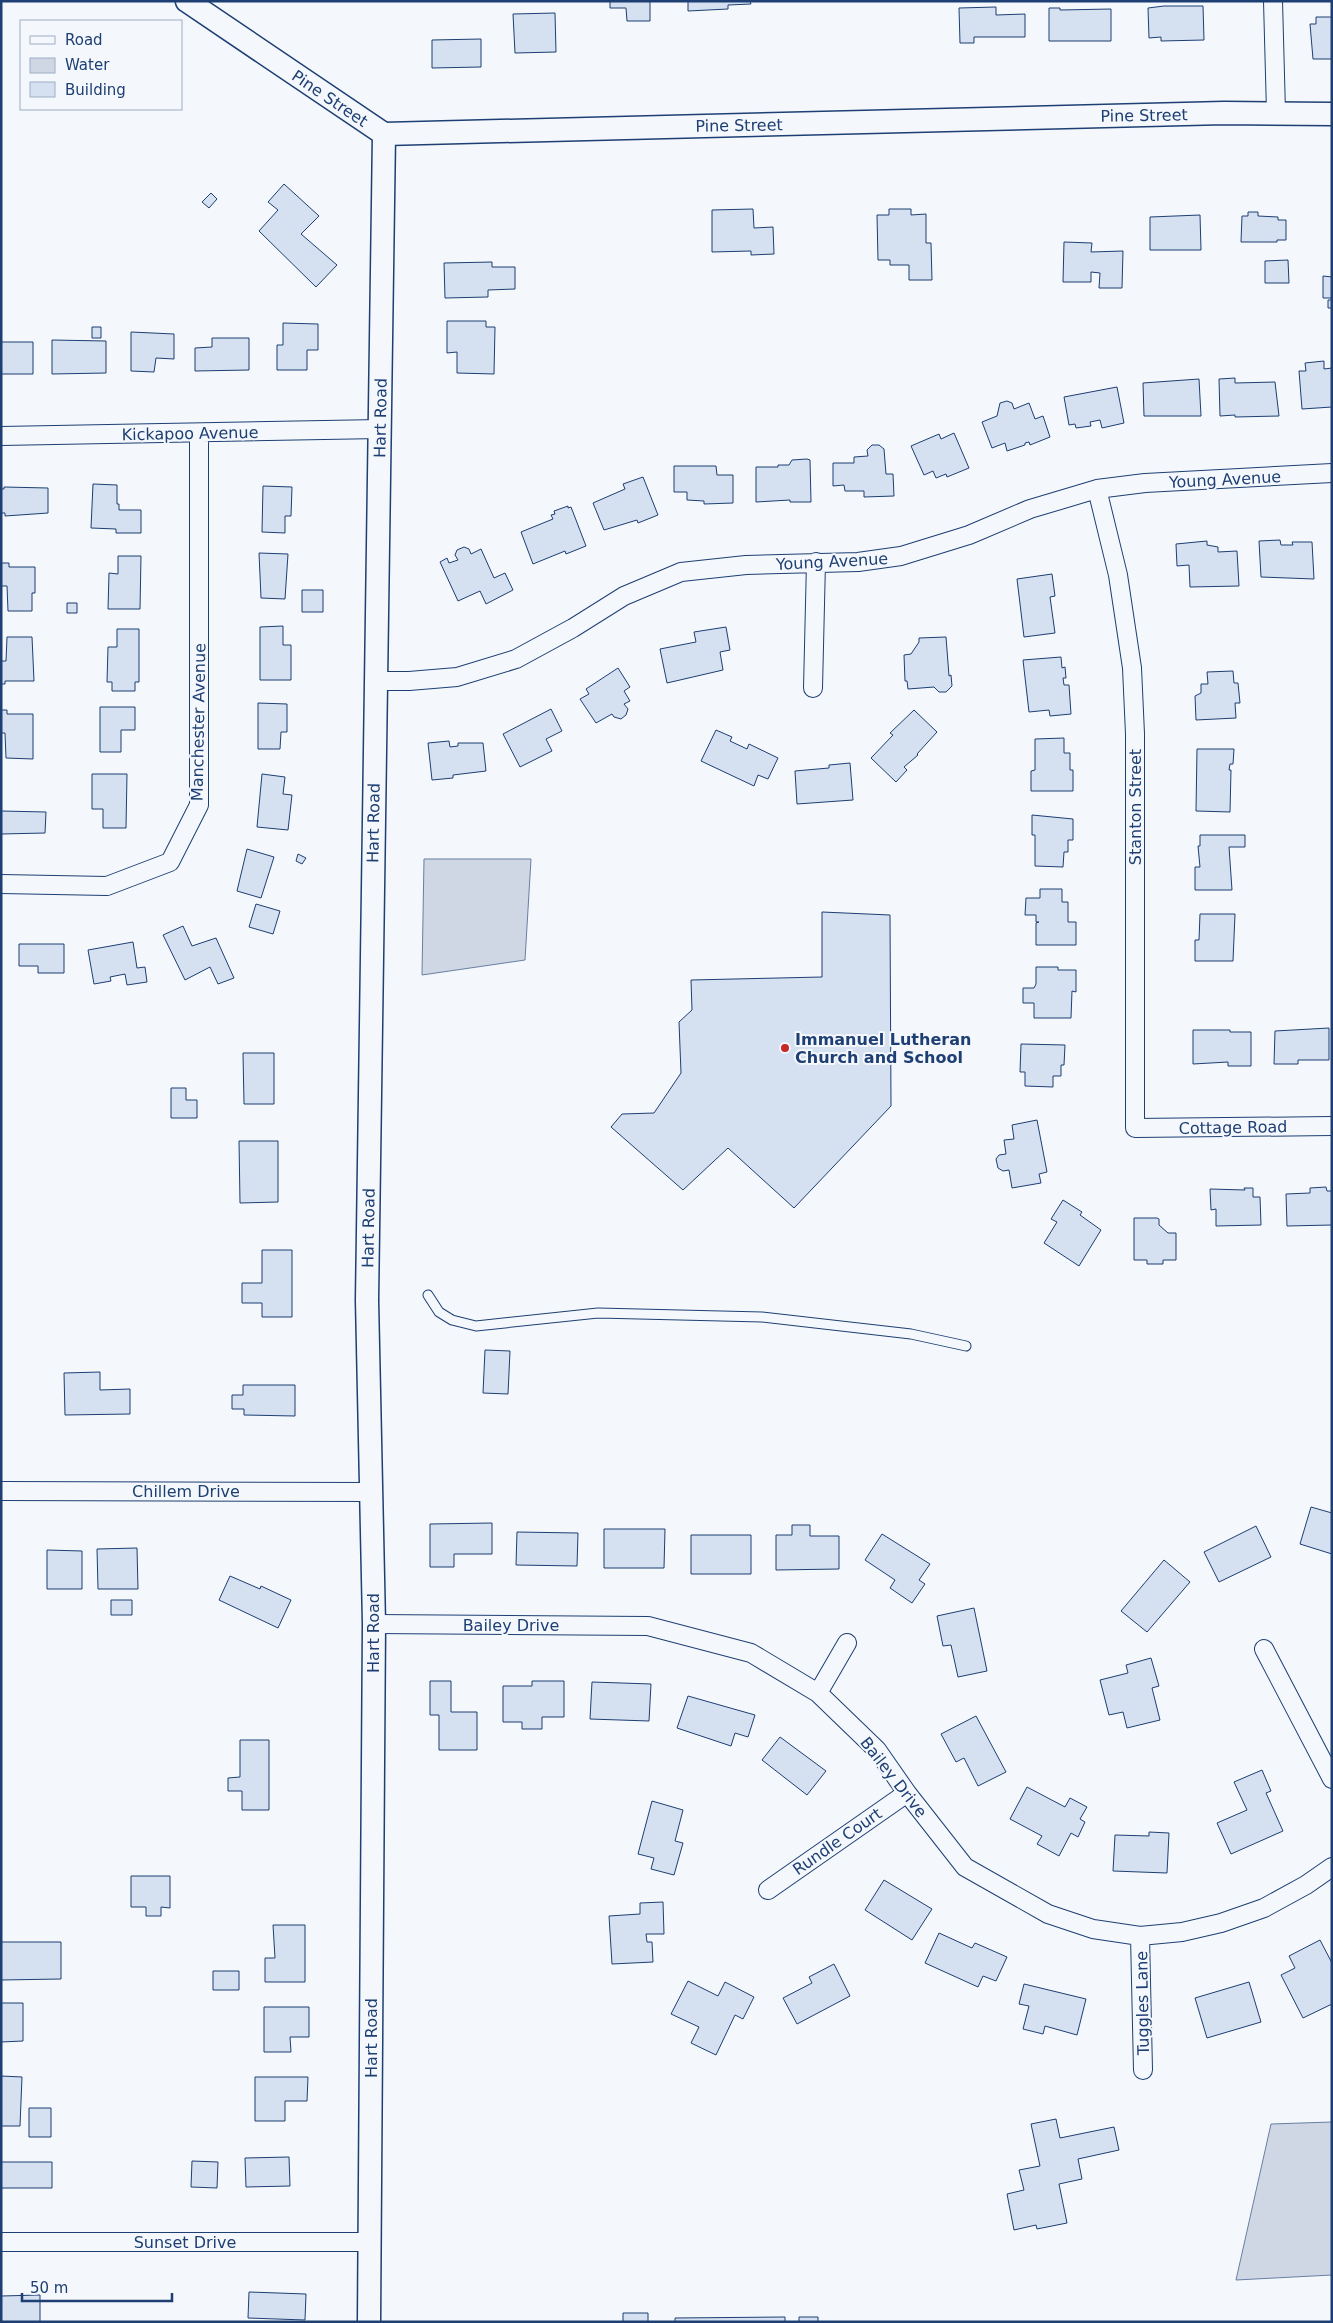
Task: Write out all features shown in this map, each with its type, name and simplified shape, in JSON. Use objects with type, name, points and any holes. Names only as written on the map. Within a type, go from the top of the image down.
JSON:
[{"type":"street","name":"Pine Street","points":[[187,1],[384,134],[1276,112],[1332,114]]},
{"type":"street","points":[[1273,1],[1276,112]]},
{"type":"street","name":"Hart Road","points":[[369,2322],[374,1624],[367,1300],[384,134]]},
{"type":"street","name":"Kickapoo Avenue","points":[[1,436],[380,429]]},
{"type":"street","name":"Manchester Avenue","points":[[1,884],[107,886],[170,862],[199,805],[199,433]]},
{"type":"street","name":"Young Avenue","points":[[375,681],[410,681],[458,677],[516,659],[573,628],[624,596],[681,572],[746,565],[858,562],[901,556],[969,535],[1030,510],[1097,489],[1145,483],[1332,473]]},
{"type":"street","name":"Stanton Street","points":[[1097,489],[1118,575],[1132,668],[1135,734],[1135,1128]]},
{"type":"street","points":[[813,688],[816,562]]},
{"type":"street","name":"Cottage Road","points":[[1135,1128],[1332,1126]]},
{"type":"street","name":"Chillem Drive","points":[[1,1491],[372,1492]]},
{"type":"street","name":"Bailey Drive","points":[[374,1624],[648,1626],[751,1653],[818,1693],[877,1750],[907,1793],[965,1867],[1048,1914],[1093,1929],[1140,1936],[1202,1927],[1264,1908],[1306,1885],[1332,1867]]},
{"type":"street","points":[[818,1693],[847,1643]]},
{"type":"street","points":[[1264,1649],[1332,1780]]},
{"type":"street","name":"Rundle Court","points":[[768,1890],[907,1793]]},
{"type":"street","name":"Tuggles Lane","points":[[1140,1936],[1143,2070]]},
{"type":"street","name":"Sunset Drive","points":[[1,2242],[370,2242]]},
{"type":"lane","points":[[428,1295],[439,1312],[452,1320],[476,1326],[598,1313],[762,1317],[911,1334],[966,1346]]},
{"type":"water","points":[[424,859],[531,859],[525,960],[422,975]]},
{"type":"water","points":[[1332,2122],[1332,2275],[1236,2280],[1271,2124]]},
{"type":"building","points":[[610,1],[650,1],[650,21],[627,21],[626,8],[610,8]]},
{"type":"building","points":[[688,1],[750,1],[751,4],[728,5],[728,9],[688,11]]},
{"type":"building","points":[[1203,6],[1204,40],[1161,41],[1161,37],[1149,38],[1148,8]]},
{"type":"building","points":[[996,7],[996,15],[1025,14],[1025,37],[974,37],[974,43],[960,43],[959,8]]},
{"type":"building","points":[[1049,8],[1060,8],[1060,10],[1111,9],[1111,41],[1049,41]]},
{"type":"building","points":[[555,13],[556,52],[515,53],[513,14]]},
{"type":"building","points":[[1316,17],[1332,17],[1332,59],[1313,59],[1310,24],[1316,24]]},
{"type":"building","points":[[481,39],[481,67],[432,68],[432,40]]},
{"type":"building","points":[[284,184],[319,216],[301,234],[337,265],[316,287],[259,231],[278,210],[268,202]]},
{"type":"building","points":[[211,193],[217,199],[209,208],[202,202]]},
{"type":"building","points":[[753,209],[754,228],[773,227],[774,254],[751,255],[751,251],[712,252],[712,210]]},
{"type":"building","points":[[889,209],[911,209],[911,215],[926,214],[926,243],[931,243],[932,280],[909,280],[909,265],[890,265],[890,260],[878,260],[877,215],[889,215]]},
{"type":"building","points":[[1248,212],[1258,212],[1258,216],[1278,217],[1278,220],[1286,220],[1286,240],[1277,240],[1277,242],[1241,242],[1242,216],[1248,216]]},
{"type":"building","points":[[1200,215],[1201,250],[1150,250],[1150,217]]},
{"type":"building","points":[[1064,242],[1092,243],[1091,252],[1123,251],[1122,288],[1099,288],[1100,273],[1091,272],[1091,282],[1063,282]]},
{"type":"building","points":[[1288,260],[1289,283],[1265,283],[1265,261]]},
{"type":"building","points":[[492,262],[492,267],[515,267],[515,289],[488,290],[488,297],[445,298],[444,263]]},
{"type":"building","points":[[1323,276],[1332,277],[1332,298],[1323,298]]},
{"type":"building","points":[[1328,300],[1332,300],[1332,308],[1328,308]]},
{"type":"building","points":[[447,321],[486,321],[486,327],[495,327],[494,374],[457,373],[457,352],[447,353]]},
{"type":"building","points":[[283,323],[318,324],[318,350],[307,350],[307,370],[277,370],[277,345],[283,345]]},
{"type":"building","points":[[92,327],[101,327],[101,338],[92,338]]},
{"type":"building","points":[[131,332],[174,334],[174,359],[156,358],[154,372],[131,371]]},
{"type":"building","points":[[212,338],[249,338],[249,370],[195,371],[195,348],[212,347]]},
{"type":"building","points":[[52,340],[106,341],[106,373],[52,374]]},
{"type":"building","points":[[1,342],[33,342],[33,374],[1,374]]},
{"type":"building","points":[[1324,361],[1324,369],[1332,368],[1332,407],[1302,409],[1299,371],[1306,371],[1305,363]]},
{"type":"building","points":[[1235,378],[1235,383],[1275,382],[1279,416],[1220,416],[1219,379]]},
{"type":"building","points":[[1199,379],[1201,416],[1144,416],[1143,383]]},
{"type":"building","points":[[1117,387],[1124,423],[1102,428],[1100,420],[1090,422],[1091,426],[1076,428],[1075,424],[1069,425],[1064,397]]},
{"type":"building","points":[[1007,401],[1012,403],[1014,409],[1029,403],[1035,419],[1043,416],[1050,437],[1030,445],[1029,442],[1025,443],[1025,445],[1007,451],[1005,443],[992,448],[982,422],[997,416],[1000,403]]},
{"type":"building","points":[[954,433],[969,468],[947,477],[946,474],[936,478],[933,471],[924,475],[911,446],[939,434],[941,439]]},
{"type":"building","points":[[872,445],[879,445],[884,449],[886,474],[893,474],[894,496],[864,497],[864,491],[845,491],[844,485],[833,486],[833,463],[854,463],[854,457],[868,456],[867,450]]},
{"type":"building","points":[[792,460],[810,460],[811,502],[790,502],[790,500],[756,502],[756,467],[778,467],[778,465],[789,465]]},
{"type":"building","points":[[674,466],[716,466],[717,475],[733,475],[733,503],[704,504],[704,501],[687,500],[687,492],[674,492]]},
{"type":"building","points":[[643,477],[658,515],[638,523],[637,520],[604,530],[593,503],[625,489],[623,484]]},
{"type":"building","points":[[93,484],[117,485],[117,504],[119,504],[119,510],[141,510],[141,533],[116,533],[116,529],[91,528]]},
{"type":"building","points":[[263,486],[292,487],[291,516],[285,516],[285,533],[262,532]]},
{"type":"building","points":[[4,487],[48,488],[48,513],[5,516],[5,513],[1,513],[1,489],[4,489]]},
{"type":"building","points":[[568,506],[568,508],[571,507],[586,546],[566,554],[565,551],[533,564],[521,532],[553,519],[551,515],[555,514],[554,511]]},
{"type":"building","points":[[1280,540],[1281,545],[1293,545],[1292,542],[1312,542],[1314,579],[1261,577],[1259,541]]},
{"type":"building","points":[[1207,541],[1207,545],[1218,547],[1218,552],[1237,551],[1239,586],[1190,587],[1189,565],[1177,566],[1176,544]]},
{"type":"building","points":[[464,547],[469,549],[471,554],[481,549],[494,578],[505,573],[513,590],[486,604],[480,591],[458,601],[440,562],[447,558],[449,563],[458,560],[455,555],[457,550]]},
{"type":"building","points":[[259,553],[288,554],[285,599],[261,598]]},
{"type":"building","points":[[118,556],[141,556],[140,609],[108,609],[109,573],[118,574]]},
{"type":"building","points":[[1,563],[9,563],[9,567],[35,567],[35,593],[32,593],[32,611],[8,611],[7,586],[1,586]]},
{"type":"building","points":[[1052,574],[1055,596],[1050,597],[1055,633],[1024,637],[1017,579]]},
{"type":"building","points":[[302,590],[323,590],[323,612],[302,612]]},
{"type":"building","points":[[67,603],[77,603],[77,613],[67,613]]},
{"type":"building","points":[[283,626],[283,645],[291,645],[291,680],[260,680],[260,627]]},
{"type":"building","points":[[726,627],[730,650],[720,652],[723,670],[667,683],[660,649],[696,642],[694,632]]},
{"type":"building","points":[[117,629],[139,629],[139,682],[135,682],[135,691],[112,691],[112,682],[107,682],[108,647],[117,647]]},
{"type":"building","points":[[7,637],[32,637],[34,681],[5,681],[5,684],[1,684],[1,661],[6,661]]},
{"type":"building","points":[[946,637],[949,676],[951,675],[952,686],[946,692],[939,692],[934,687],[908,689],[907,681],[905,681],[904,655],[911,654],[919,642],[919,638]]},
{"type":"building","points":[[1061,657],[1062,668],[1065,667],[1066,678],[1063,678],[1064,685],[1069,685],[1071,714],[1050,716],[1049,710],[1029,712],[1023,660]]},
{"type":"building","points":[[618,668],[630,687],[624,691],[630,701],[624,704],[628,709],[626,715],[621,719],[614,717],[612,714],[596,723],[580,699],[589,694],[586,689]]},
{"type":"building","points":[[1233,671],[1234,683],[1238,683],[1240,703],[1235,703],[1236,718],[1196,720],[1195,696],[1201,693],[1201,684],[1208,684],[1207,672]]},
{"type":"building","points":[[258,703],[287,704],[287,732],[281,732],[280,749],[258,749]]},
{"type":"building","points":[[100,707],[135,707],[135,730],[121,730],[121,752],[100,752]]},
{"type":"building","points":[[551,709],[562,731],[546,739],[552,751],[520,767],[503,734]]},
{"type":"building","points":[[1,710],[7,710],[7,714],[33,714],[33,759],[6,758],[5,733],[1,733]]},
{"type":"building","points":[[914,710],[937,732],[918,755],[904,767],[907,770],[896,782],[871,758],[893,735],[890,733]]},
{"type":"building","points":[[716,730],[732,737],[730,741],[747,749],[749,744],[778,758],[768,779],[758,775],[754,786],[701,761]]},
{"type":"building","points":[[1064,738],[1064,753],[1070,753],[1070,770],[1073,770],[1073,791],[1031,791],[1031,771],[1035,770],[1035,739]]},
{"type":"building","points":[[449,741],[450,747],[458,746],[458,743],[483,743],[486,771],[432,780],[428,743]]},
{"type":"building","points":[[1197,749],[1234,749],[1233,764],[1230,764],[1229,770],[1231,770],[1230,812],[1196,811]]},
{"type":"building","points":[[850,763],[853,800],[797,804],[795,771],[829,768],[829,765]]},
{"type":"building","points":[[92,774],[127,774],[126,828],[103,828],[103,809],[92,809]]},
{"type":"building","points":[[262,774],[285,777],[283,794],[292,795],[288,830],[257,827]]},
{"type":"building","points":[[1,811],[46,812],[45,833],[1,834]]},
{"type":"building","points":[[1032,815],[1073,819],[1073,840],[1068,840],[1068,852],[1064,852],[1063,867],[1035,866],[1035,835],[1032,835]]},
{"type":"building","points":[[1200,835],[1245,835],[1245,847],[1229,847],[1232,890],[1195,890],[1195,867],[1200,867],[1198,846],[1200,846]]},
{"type":"building","points":[[247,849],[274,857],[261,898],[237,891]]},
{"type":"building","points":[[298,854],[306,858],[302,864],[296,861]]},
{"type":"building","points":[[1040,889],[1062,889],[1062,902],[1068,902],[1068,922],[1076,922],[1076,945],[1036,945],[1036,923],[1039,922],[1036,922],[1036,915],[1025,915],[1026,898],[1040,898]]},
{"type":"building","points":[[256,904],[280,911],[273,934],[249,927]]},
{"type":"building","name":"Immanuel Lutheran Church and School","points":[[822,912],[890,915],[891,1106],[794,1208],[728,1148],[683,1190],[611,1127],[622,1114],[654,1113],[681,1073],[679,1022],[692,1010],[691,980],[822,977]]},
{"type":"building","points":[[1200,914],[1235,914],[1233,961],[1195,961],[1195,940],[1199,940]]},
{"type":"building","points":[[183,926],[192,946],[216,938],[234,978],[218,984],[210,967],[185,980],[163,935]]},
{"type":"building","points":[[133,942],[137,968],[145,967],[147,982],[127,985],[125,974],[110,977],[111,981],[94,984],[88,950]]},
{"type":"building","points":[[19,944],[64,944],[64,973],[38,973],[38,966],[19,966]]},
{"type":"building","points":[[1036,967],[1058,967],[1058,970],[1076,970],[1076,992],[1072,991],[1071,1018],[1034,1018],[1034,1003],[1023,1003],[1023,988],[1034,988],[1036,984]]},
{"type":"building","points":[[1329,1028],[1329,1060],[1298,1060],[1298,1064],[1274,1064],[1275,1031]]},
{"type":"building","points":[[1193,1030],[1251,1032],[1251,1066],[1228,1066],[1228,1062],[1193,1064]]},
{"type":"building","points":[[1021,1044],[1065,1045],[1064,1065],[1061,1065],[1061,1076],[1053,1076],[1053,1087],[1025,1086],[1025,1072],[1020,1072]]},
{"type":"building","points":[[243,1053],[274,1053],[274,1104],[244,1104]]},
{"type":"building","points":[[171,1088],[186,1088],[186,1100],[197,1100],[197,1118],[171,1118]]},
{"type":"building","points":[[1037,1120],[1047,1172],[1039,1174],[1041,1183],[1012,1188],[1009,1170],[1003,1171],[998,1168],[996,1159],[999,1155],[1006,1154],[1004,1140],[1014,1139],[1012,1125]]},
{"type":"building","points":[[239,1141],[278,1141],[278,1202],[240,1203]]},
{"type":"building","points":[[1326,1187],[1327,1191],[1332,1191],[1332,1225],[1287,1226],[1286,1194],[1310,1193],[1310,1188]]},
{"type":"building","points":[[1244,1188],[1253,1188],[1253,1197],[1260,1197],[1261,1225],[1216,1226],[1216,1209],[1211,1210],[1210,1189],[1245,1190]]},
{"type":"building","points":[[1063,1200],[1082,1212],[1080,1215],[1101,1230],[1079,1266],[1044,1243],[1057,1222],[1051,1219]]},
{"type":"building","points":[[1134,1218],[1157,1218],[1159,1219],[1159,1225],[1168,1233],[1176,1233],[1176,1260],[1163,1260],[1163,1264],[1147,1264],[1147,1260],[1134,1260]]},
{"type":"building","points":[[262,1250],[292,1250],[292,1317],[262,1317],[262,1303],[242,1303],[242,1283],[262,1283]]},
{"type":"building","points":[[485,1350],[510,1351],[508,1394],[483,1393]]},
{"type":"building","points":[[100,1372],[100,1390],[130,1389],[130,1414],[65,1415],[64,1373]]},
{"type":"building","points":[[243,1385],[295,1385],[295,1416],[244,1415],[244,1409],[232,1409],[232,1395],[243,1395]]},
{"type":"building","points":[[1311,1507],[1332,1513],[1332,1554],[1300,1544]]},
{"type":"building","points":[[492,1523],[492,1554],[454,1554],[454,1567],[430,1567],[430,1524]]},
{"type":"building","points":[[792,1525],[810,1525],[810,1536],[839,1536],[839,1569],[776,1570],[776,1535],[792,1535]]},
{"type":"building","points":[[1256,1526],[1271,1557],[1219,1582],[1204,1552]]},
{"type":"building","points":[[604,1529],[665,1529],[664,1568],[604,1568]]},
{"type":"building","points":[[517,1532],[578,1533],[577,1566],[516,1565]]},
{"type":"building","points":[[882,1534],[930,1564],[919,1580],[925,1584],[912,1603],[890,1588],[895,1580],[865,1560]]},
{"type":"building","points":[[691,1535],[751,1535],[751,1574],[691,1574]]},
{"type":"building","points":[[137,1548],[138,1589],[98,1589],[97,1549]]},
{"type":"building","points":[[47,1550],[82,1551],[82,1589],[47,1589]]},
{"type":"building","points":[[1164,1560],[1190,1582],[1147,1632],[1121,1611]]},
{"type":"building","points":[[230,1576],[260,1589],[261,1586],[291,1600],[278,1628],[219,1600]]},
{"type":"building","points":[[111,1600],[132,1600],[132,1615],[111,1615]]},
{"type":"building","points":[[974,1608],[987,1671],[958,1677],[951,1645],[943,1646],[937,1616]]},
{"type":"building","points":[[1151,1658],[1159,1686],[1152,1688],[1160,1720],[1127,1728],[1123,1712],[1109,1715],[1100,1680],[1128,1673],[1126,1665]]},
{"type":"building","points":[[430,1681],[451,1681],[451,1712],[477,1712],[477,1750],[439,1750],[439,1715],[430,1715]]},
{"type":"building","points":[[532,1681],[564,1681],[564,1717],[542,1717],[542,1729],[522,1729],[522,1722],[503,1722],[503,1686],[532,1686]]},
{"type":"building","points":[[592,1682],[651,1684],[649,1721],[590,1719]]},
{"type":"building","points":[[688,1696],[755,1715],[748,1737],[735,1733],[731,1746],[677,1728]]},
{"type":"building","points":[[976,1716],[1006,1772],[978,1786],[964,1758],[956,1762],[941,1734]]},
{"type":"building","points":[[780,1737],[826,1771],[807,1795],[762,1760]]},
{"type":"building","points":[[240,1740],[269,1740],[269,1810],[242,1810],[242,1791],[228,1791],[228,1778],[240,1777]]},
{"type":"building","points":[[1262,1770],[1271,1791],[1266,1793],[1283,1831],[1231,1854],[1217,1823],[1247,1810],[1234,1782]]},
{"type":"building","points":[[1027,1787],[1065,1807],[1070,1798],[1087,1807],[1080,1819],[1085,1822],[1078,1837],[1071,1833],[1059,1856],[1037,1844],[1042,1836],[1010,1819]]},
{"type":"building","points":[[652,1801],[683,1810],[675,1841],[683,1843],[674,1875],[651,1869],[654,1858],[638,1854]]},
{"type":"building","points":[[1149,1832],[1169,1833],[1167,1873],[1113,1871],[1115,1835],[1149,1836]]},
{"type":"building","points":[[131,1876],[170,1876],[170,1908],[161,1907],[161,1916],[146,1916],[146,1907],[131,1907]]},
{"type":"building","points":[[884,1880],[932,1909],[912,1940],[865,1910]]},
{"type":"building","points":[[663,1902],[664,1934],[646,1934],[647,1942],[652,1942],[653,1962],[612,1964],[609,1916],[640,1914],[640,1903]]},
{"type":"building","points":[[273,1925],[305,1925],[305,1982],[265,1982],[265,1958],[275,1958]]},
{"type":"building","points":[[939,1933],[972,1948],[975,1943],[1007,1957],[996,1981],[983,1976],[978,1987],[925,1963]]},
{"type":"building","points":[[1320,1940],[1332,1963],[1332,2004],[1303,2018],[1281,1975],[1295,1968],[1289,1956]]},
{"type":"building","points":[[1,1942],[61,1942],[61,1979],[1,1980]]},
{"type":"building","points":[[834,1964],[850,1996],[797,2024],[783,1998],[812,1983],[809,1977]]},
{"type":"building","points":[[213,1971],[239,1971],[239,1990],[213,1990]]},
{"type":"building","points":[[688,1981],[718,1996],[725,1982],[754,1997],[743,2019],[735,2015],[716,2055],[691,2043],[699,2027],[671,2014]]},
{"type":"building","points":[[1249,1982],[1261,2022],[1207,2038],[1195,1998]]},
{"type":"building","points":[[1024,1984],[1086,1999],[1077,2035],[1045,2026],[1043,2034],[1023,2029],[1029,2006],[1019,2004]]},
{"type":"building","points":[[1,2003],[23,2003],[23,2041],[1,2042]]},
{"type":"building","points":[[264,2007],[309,2007],[309,2037],[290,2037],[291,2052],[264,2052]]},
{"type":"building","points":[[1,2076],[22,2077],[20,2126],[1,2126]]},
{"type":"building","points":[[255,2077],[308,2077],[307,2101],[285,2101],[285,2121],[255,2121]]},
{"type":"building","points":[[29,2108],[51,2108],[51,2137],[29,2137]]},
{"type":"building","points":[[1056,2119],[1060,2138],[1114,2127],[1119,2150],[1078,2159],[1082,2179],[1059,2184],[1067,2223],[1037,2229],[1036,2225],[1014,2230],[1007,2194],[1024,2190],[1019,2170],[1040,2166],[1031,2124]]},
{"type":"building","points":[[289,2157],[290,2186],[246,2187],[245,2158]]},
{"type":"building","points":[[192,2161],[218,2162],[217,2188],[191,2187]]},
{"type":"building","points":[[1,2162],[52,2162],[52,2188],[1,2188]]},
{"type":"building","points":[[249,2292],[306,2294],[305,2320],[248,2318]]},
{"type":"building","points":[[40,2295],[40,2322],[1,2322],[1,2296]]},
{"type":"building","points":[[623,2313],[648,2313],[648,2322],[623,2322]]},
{"type":"building","points":[[785,2317],[785,2322],[675,2322],[675,2318]]},
{"type":"building","points":[[799,2317],[818,2317],[818,2322],[799,2322]]},
{"type":"place","name":"Immanuel Lutheran Church and School","points":[[785,1048]]}]
